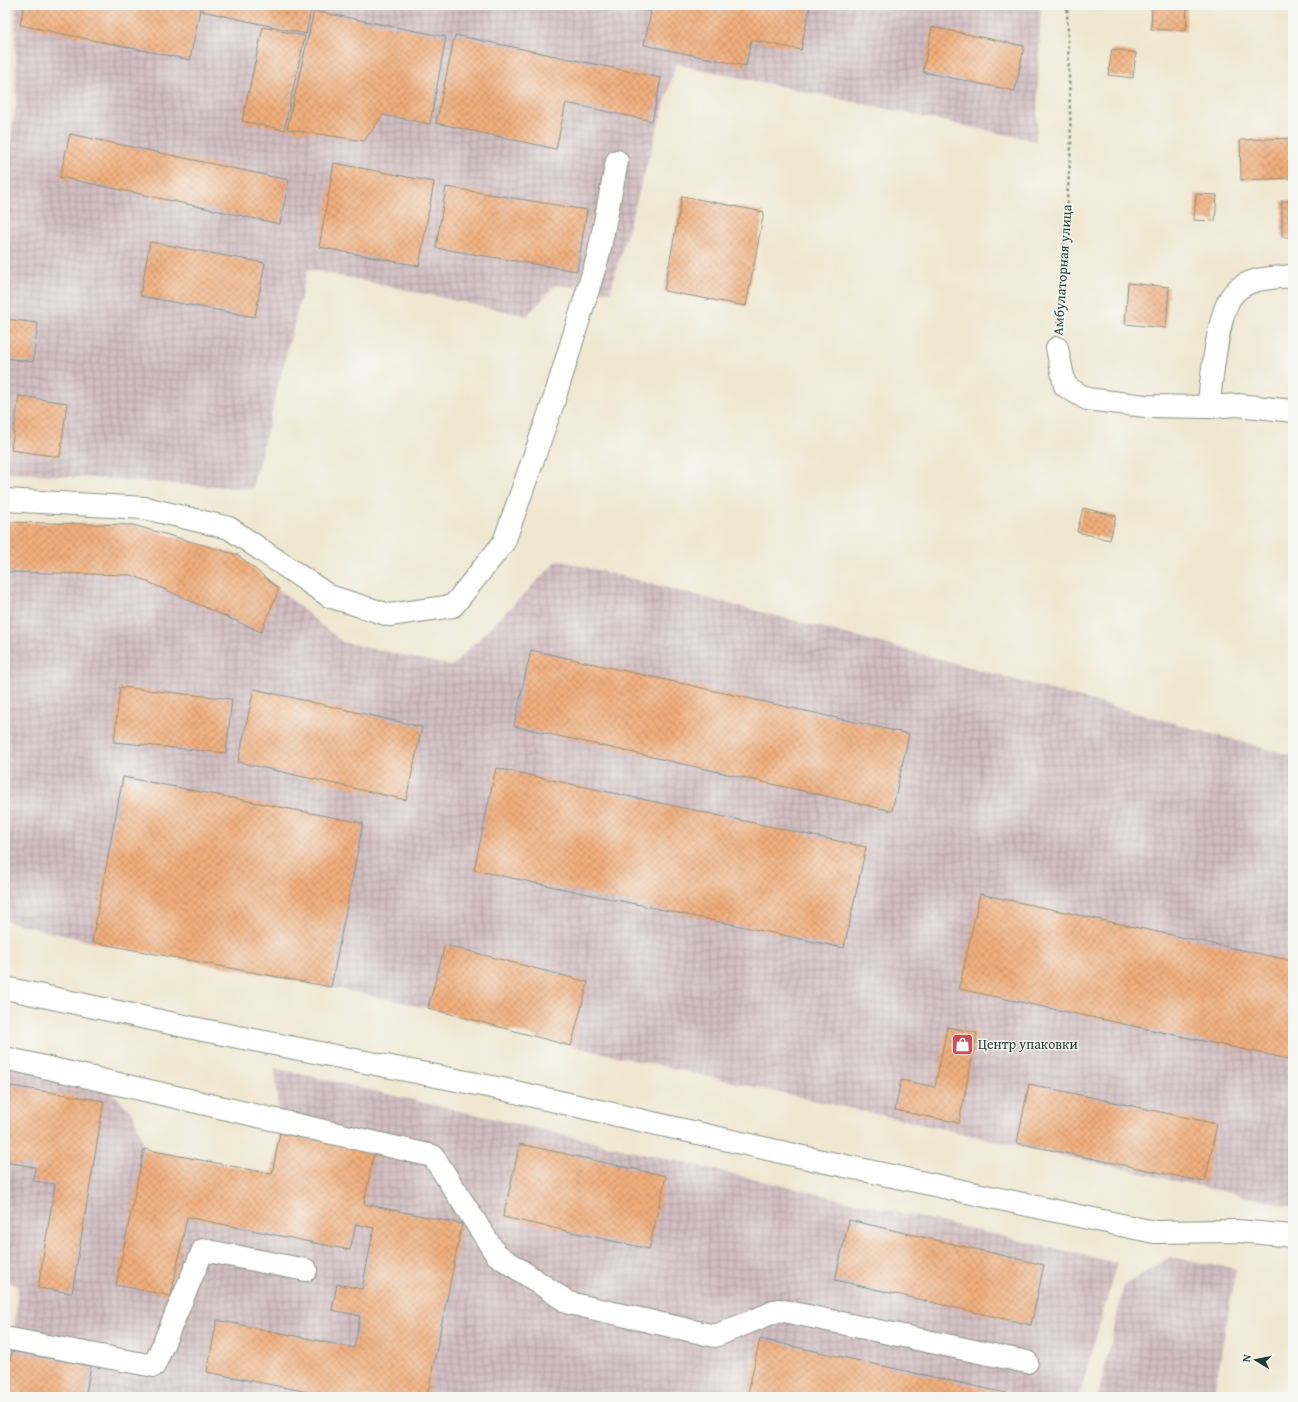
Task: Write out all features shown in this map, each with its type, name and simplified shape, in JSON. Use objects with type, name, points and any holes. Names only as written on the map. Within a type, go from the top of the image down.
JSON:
[{"type":"lane","points":[[5,500],[145,508],[229,528],[329,596],[389,615],[453,606],[504,542],[554,400],[598,257],[617,161]]},
{"type":"lane","points":[[1208,407],[1223,311],[1234,292],[1254,281],[1293,276]]},
{"type":"lane","name":"Амбулаторная улица","points":[[1056,348],[1065,386],[1087,399],[1146,406],[1208,407],[1238,405],[1293,411]]},
{"type":"lane","points":[[5,988],[203,1030],[502,1089],[803,1157],[1154,1232],[1237,1230],[1293,1236]]},
{"type":"lane","points":[[5,1058],[433,1156],[496,1254],[569,1303],[715,1336],[779,1310],[1027,1362]]},
{"type":"lane","points":[[5,1338],[154,1366],[203,1250],[306,1270]]},
{"type":"path","name":"Амбулаторная улица","points":[[1056,348],[1070,147],[1067,5]]},
{"type":"shaded area","points":[[15,5],[1041,5],[1036,141],[676,64],[610,292],[555,285],[527,316],[308,269],[252,489],[5,472],[5,192],[16,101]]},
{"type":"shaded area","points":[[5,522],[133,525],[238,555],[342,642],[452,666],[558,560],[874,641],[1293,756],[1293,1207],[571,1046],[428,1008],[331,987],[92,942],[5,921]]},
{"type":"shaded area","points":[[5,1067],[95,1075],[134,1115],[144,1149],[271,1174],[280,1133],[275,1068],[1117,1263],[1079,1397],[5,1397],[12,1351],[18,1286],[5,1280]]},
{"type":"shaded area","points":[[1170,1257],[1236,1269],[1215,1389],[1219,1397],[1098,1397],[1124,1285]]},
{"type":"building","points":[[24,5],[201,5],[190,60],[20,25]]},
{"type":"building","points":[[203,5],[312,5],[306,34],[202,11]]},
{"type":"building","points":[[621,5],[810,5],[801,50],[751,40],[746,66],[644,45],[651,12]]},
{"type":"building","points":[[1152,5],[1187,5],[1186,31],[1151,29]]},
{"type":"building","points":[[314,11],[446,37],[430,124],[383,115],[364,141],[287,129]]},
{"type":"building","points":[[263,27],[305,36],[284,130],[242,121]]},
{"type":"building","points":[[932,27],[1024,46],[1015,91],[923,72]]},
{"type":"building","points":[[455,35],[661,78],[652,121],[566,103],[556,149],[436,123]]},
{"type":"building","points":[[1112,49],[1136,53],[1133,78],[1108,75]]},
{"type":"building","points":[[70,134],[289,180],[280,224],[60,177]]},
{"type":"building","points":[[1293,138],[1293,178],[1241,180],[1240,140]]},
{"type":"building","points":[[334,163],[434,182],[419,266],[319,247]]},
{"type":"building","points":[[446,187],[587,210],[577,271],[436,248]]},
{"type":"building","points":[[1196,194],[1217,195],[1215,221],[1194,220]]},
{"type":"building","points":[[682,196],[764,212],[746,306],[664,291]]},
{"type":"building","points":[[1282,201],[1293,201],[1293,237],[1282,237]]},
{"type":"building","points":[[150,242],[265,263],[255,317],[140,296]]},
{"type":"building","points":[[1128,283],[1169,287],[1166,328],[1125,324]]},
{"type":"building","points":[[5,319],[38,323],[33,362],[5,358]]},
{"type":"building","points":[[19,396],[67,403],[60,457],[11,450]]},
{"type":"building","points":[[1083,508],[1116,516],[1110,540],[1077,532]]},
{"type":"building","points":[[6,522],[133,525],[238,555],[279,589],[261,632],[132,575],[5,572]]},
{"type":"building","points":[[531,650],[909,734],[892,811],[514,726]]},
{"type":"building","points":[[120,687],[232,699],[226,753],[114,742]]},
{"type":"building","points":[[254,689],[422,727],[406,800],[238,762]]},
{"type":"building","points":[[496,768],[866,847],[844,948],[474,870]]},
{"type":"building","points":[[123,777],[363,823],[331,987],[92,942]]},
{"type":"building","points":[[980,894],[1293,961],[1293,1060],[959,989]]},
{"type":"building","points":[[445,945],[588,982],[571,1046],[428,1008]]},
{"type":"building","points":[[947,1027],[977,1033],[959,1123],[895,1110],[901,1080],[935,1087]]},
{"type":"building","points":[[1029,1084],[1217,1124],[1205,1182],[1017,1143]]},
{"type":"building","points":[[11,1086],[104,1101],[72,1293],[38,1288],[55,1184],[33,1181],[35,1167],[5,1162],[5,1106],[8,1106]]},
{"type":"building","points":[[280,1133],[374,1152],[364,1204],[462,1224],[427,1397],[318,1397],[318,1394],[207,1372],[217,1320],[354,1348],[360,1316],[332,1310],[337,1284],[362,1289],[374,1228],[356,1224],[350,1250],[187,1217],[171,1296],[116,1285],[144,1149],[272,1174]]},
{"type":"building","points":[[520,1144],[666,1176],[649,1249],[503,1217]]},
{"type":"building","points":[[849,1220],[1044,1265],[1031,1325],[835,1280]]},
{"type":"building","points":[[760,1339],[1015,1395],[1014,1397],[747,1397]]},
{"type":"building","points":[[12,1351],[91,1366],[85,1397],[5,1397],[5,1371],[8,1372]]},
{"type":"place","name":"Центр упаковки","points":[[963,1044]]}]
